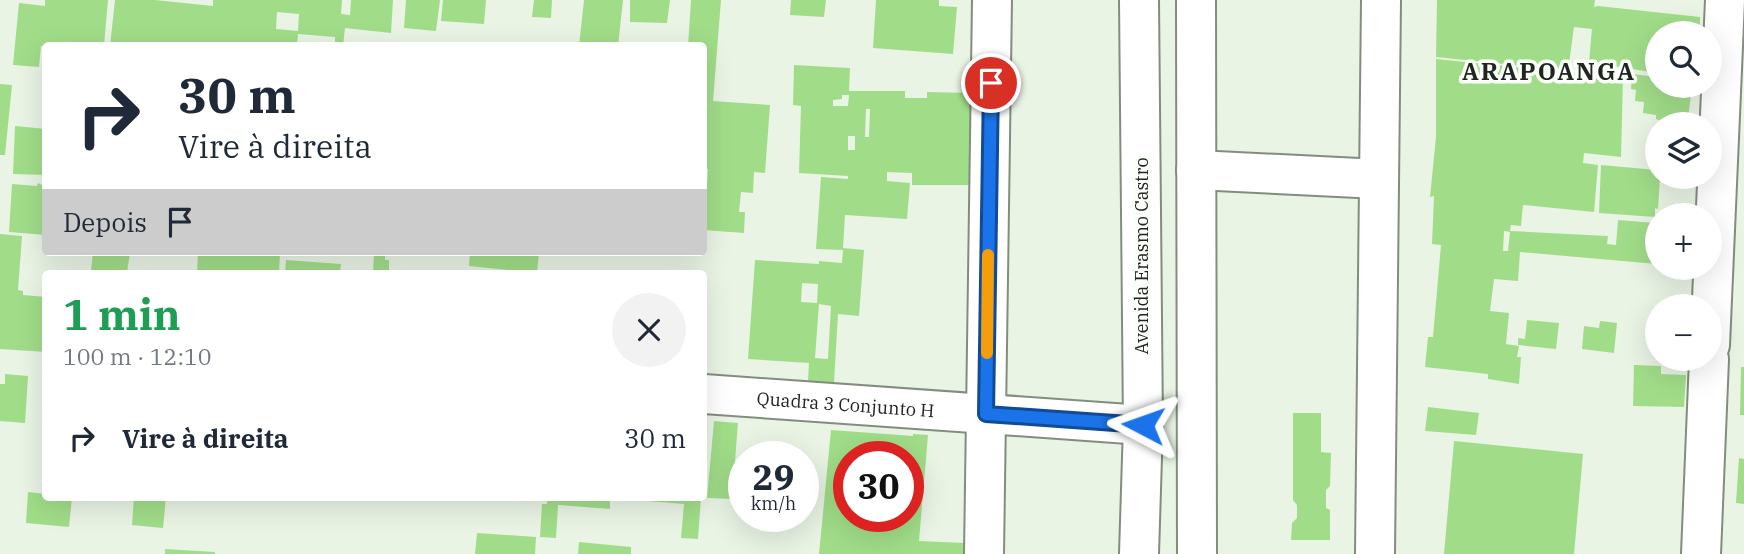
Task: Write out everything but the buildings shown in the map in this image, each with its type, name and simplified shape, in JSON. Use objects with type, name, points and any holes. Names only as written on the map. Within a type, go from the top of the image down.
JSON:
[{"type":"street","points":[[984,554],[992,0]]},
{"type":"street","name":"Avenida Erasmo Castro","points":[[1139,0],[1143,425],[1139,554]]},
{"type":"street","points":[[1196,0],[1197,554]]},
{"type":"street","points":[[1375,554],[1381,0]]},
{"type":"street","points":[[1712,294],[1725,0]]},
{"type":"street","points":[[1196,170],[1379,179]]},
{"type":"street","points":[[1701,554],[1709,371]]},
{"type":"street","name":"Quadra 3 Conjunto H","points":[[707,394],[1143,425]]},
{"type":"slow traffic","points":[[987,353],[988,255]]},
{"type":"district","name":"ARAPOANGA","points":[[1549,71]]},
{"type":"route","points":[[991,83],[986,414],[1143,425]]}]
